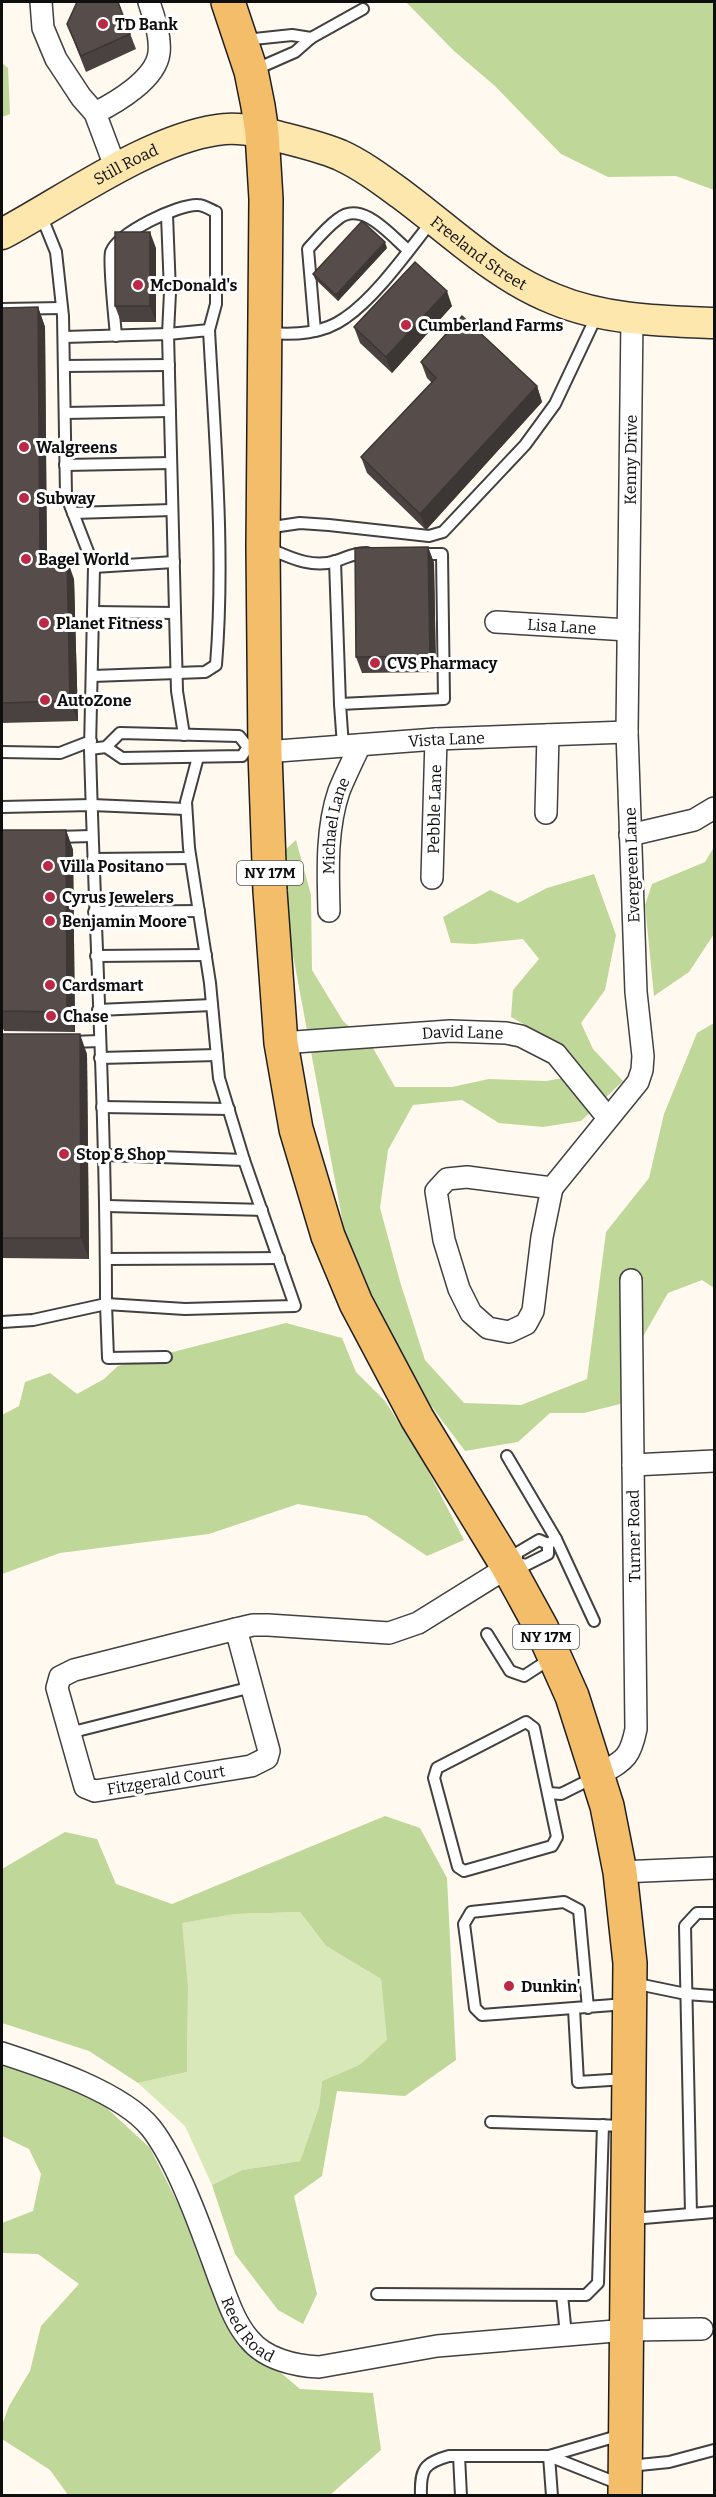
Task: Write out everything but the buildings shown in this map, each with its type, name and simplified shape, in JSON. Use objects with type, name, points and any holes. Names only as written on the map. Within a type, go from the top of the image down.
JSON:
[{"type":"main road","name":"NY 17M","points":[[228,2],[246,56],[262,133],[266,199],[263,538],[257,750],[281,1043],[296,1128],[328,1236],[356,1303],[417,1418],[512,1565],[572,1696],[599,1775],[620,1872],[630,1993],[630,2079],[616,2126],[629,2219],[625,2483]]},
{"type":"main road","name":"Still Road","points":[[2,234],[116,169],[179,141],[216,130],[237,129],[262,133]]},
{"type":"main road","name":"Freeland Street","points":[[262,133],[311,144],[342,156],[375,175],[492,266],[554,300],[632,318],[714,323]]},
{"type":"street","points":[[41,2],[43,28],[56,59],[81,97],[95,113],[116,169]]},
{"type":"street","points":[[95,113],[123,98],[152,71],[159,55],[159,36],[149,2]]},
{"type":"street","name":"Kenny Drive","points":[[628,599],[632,318]]},
{"type":"street","name":"Evergreen Lane","points":[[552,1188],[638,1082],[643,1063],[636,992],[630,835],[627,732],[628,599]]},
{"type":"street","name":"Lisa Lane","points":[[496,621],[628,630]]},
{"type":"street","name":"Vista Lane","points":[[257,750],[436,739],[627,732]]},
{"type":"street","points":[[546,813],[548,735]]},
{"type":"street","name":"Pebble Lane","points":[[432,878],[436,739]]},
{"type":"street","name":"Michael Lane","points":[[329,911],[328,872],[332,820],[351,746]]},
{"type":"street","points":[[630,835],[694,820],[714,808]]},
{"type":"street","name":"David Lane","points":[[281,1043],[450,1031],[506,1033],[521,1036],[556,1054],[608,1118]]},
{"type":"street","points":[[467,1177],[552,1188],[533,1311],[526,1324],[509,1332],[488,1328],[471,1313],[459,1289],[444,1240],[436,1191],[447,1179],[467,1177]]},
{"type":"street","name":"Turner Road","points":[[599,1775],[623,1761],[632,1750],[636,1729],[631,1280]]},
{"type":"street","points":[[633,1465],[714,1461]]},
{"type":"street","name":"Fitzgerald Court","points":[[236,1629],[269,1751],[267,1758],[251,1766],[95,1791],[85,1787],[57,1688],[60,1677],[74,1670],[236,1629],[253,1625],[389,1633],[418,1623],[512,1565]]},
{"type":"street","points":[[620,1872],[714,1868]]},
{"type":"street","name":"Reed Road","points":[[2,2052],[34,2063],[115,2099],[130,2108],[151,2128],[172,2162],[233,2313],[249,2340],[261,2350],[279,2359],[300,2366],[319,2367],[437,2346],[627,2330],[702,2329]]},
{"type":"lane","points":[[246,56],[295,52],[310,38],[363,9]]},
{"type":"lane","points":[[246,56],[292,35],[310,38]]},
{"type":"lane","points":[[92,676],[177,675],[205,672],[216,665],[219,623],[218,498],[209,330],[216,304],[216,212],[200,205],[181,207],[120,239],[110,254],[116,336]]},
{"type":"lane","points":[[315,331],[308,249],[339,218],[349,213],[371,218],[408,250]]},
{"type":"lane","points":[[40,214],[56,252],[62,308],[66,495],[94,567],[90,745],[106,1206],[108,1358],[166,1357]]},
{"type":"lane","points":[[167,215],[177,675],[184,735]]},
{"type":"lane","points":[[266,333],[294,335],[315,331],[345,319],[374,291],[434,219]]},
{"type":"lane","points":[[2,309],[62,308]]},
{"type":"lane","points":[[263,538],[300,524],[429,536],[443,532],[525,445],[555,404],[598,312]]},
{"type":"lane","points":[[64,337],[168,334],[209,330]]},
{"type":"lane","points":[[64,366],[169,364]]},
{"type":"lane","points":[[65,414],[170,411]]},
{"type":"lane","points":[[65,465],[171,463]]},
{"type":"lane","points":[[73,513],[172,510]]},
{"type":"lane","points":[[263,538],[300,562],[335,561],[351,553],[374,554]]},
{"type":"lane","points":[[340,704],[444,699],[442,554],[408,554]]},
{"type":"lane","points":[[335,561],[340,704],[351,746]]},
{"type":"lane","points":[[94,567],[174,562]]},
{"type":"lane","points":[[93,612],[175,613]]},
{"type":"lane","points":[[106,747],[120,733],[239,736],[257,750]]},
{"type":"lane","points":[[2,752],[60,753],[90,745],[106,747],[122,758],[242,756],[257,750]]},
{"type":"lane","points":[[2,1322],[33,1320],[106,1304],[185,1309],[295,1306],[244,1160],[219,1078],[206,955],[190,858],[186,805],[198,757]]},
{"type":"lane","points":[[2,807],[186,805]]},
{"type":"lane","points":[[47,838],[92,836]]},
{"type":"lane","points":[[93,859],[190,858]]},
{"type":"lane","points":[[94,912],[199,911]]},
{"type":"lane","points":[[96,956],[206,955]]},
{"type":"lane","points":[[98,1010],[212,1005]]},
{"type":"lane","points":[[56,1042],[100,1041]]},
{"type":"lane","points":[[100,1058],[217,1055]]},
{"type":"lane","points":[[102,1107],[229,1109]]},
{"type":"lane","points":[[104,1155],[244,1160]]},
{"type":"lane","points":[[106,1206],[262,1210]]},
{"type":"lane","points":[[106,1259],[279,1258]]},
{"type":"lane","points":[[507,1456],[594,1620]]},
{"type":"lane","points":[[539,1540],[552,1542],[548,1554],[526,1565],[512,1565],[517,1553],[539,1540]]},
{"type":"lane","points":[[487,1634],[510,1671],[524,1676],[554,1656]]},
{"type":"lane","points":[[69,1733],[252,1687]]},
{"type":"lane","points":[[526,1722],[534,1728],[549,1793],[557,1837],[552,1846],[464,1871],[458,1867],[434,1778],[437,1768],[526,1722]]},
{"type":"lane","points":[[549,1793],[561,1794],[599,1775]]},
{"type":"lane","points":[[588,2008],[579,1910],[564,1902],[471,1912],[464,1924],[475,2008],[482,2016],[588,2008],[630,1993],[714,1996]]},
{"type":"lane","points":[[691,2214],[685,1926],[697,1913],[714,1913]]},
{"type":"lane","points":[[574,2009],[578,2082],[630,2079]]},
{"type":"lane","points":[[377,2294],[586,2295],[598,2283],[616,2126],[491,2122]]},
{"type":"lane","points":[[629,2219],[714,2212]]},
{"type":"lane","points":[[562,2295],[566,2335]]},
{"type":"lane","points":[[421,2496],[420,2481],[425,2468],[439,2459],[459,2456],[549,2456],[626,2434]]},
{"type":"lane","points":[[549,2456],[625,2483],[669,2462],[714,2450]]},
{"type":"lane","points":[[459,2456],[461,2496]]},
{"type":"lane","points":[[549,2456],[552,2496]]},
{"type":"green space","points":[[406,2],[714,2],[714,190],[676,176],[608,177],[561,154],[495,86],[454,51]]},
{"type":"green space","points":[[2,63],[8,68],[10,114],[2,117]]},
{"type":"green space","points":[[296,840],[311,895],[312,970],[343,1021],[373,1048],[395,1087],[452,1087],[489,1079],[546,1081],[581,1075],[553,1041],[511,1017],[513,990],[539,959],[523,939],[474,944],[451,943],[443,917],[490,890],[518,903],[547,888],[594,874],[616,935],[605,990],[581,1023],[593,1049],[623,1081],[581,1121],[543,1127],[499,1123],[462,1100],[413,1105],[388,1150],[380,1208],[401,1285],[425,1360],[464,1403],[521,1405],[587,1379],[606,1232],[649,1178],[664,1114],[697,1033],[714,1023],[714,1288],[702,1280],[668,1293],[641,1340],[620,1404],[584,1413],[550,1413],[518,1442],[465,1451],[405,1371],[344,1229],[290,939],[284,851]]},
{"type":"green space","points":[[714,847],[714,934],[689,972],[654,996],[645,905],[652,884],[705,862]]},
{"type":"green space","points":[[286,1323],[342,1338],[356,1372],[385,1401],[421,1457],[464,1540],[427,1556],[367,1516],[298,1504],[209,1534],[60,1553],[2,1574],[2,1415],[19,1406],[25,1382],[50,1373],[77,1394],[104,1379],[118,1366]]},
{"type":"green space","points":[[385,1816],[420,1828],[447,1878],[456,2060],[405,2096],[337,2091],[322,2176],[294,2196],[317,2294],[303,2324],[278,2310],[235,2254],[212,2185],[242,2170],[300,2161],[319,2107],[322,2081],[359,2065],[387,2040],[381,1979],[326,1946],[300,1912],[235,1914],[182,1923],[188,1986],[187,2072],[138,2083],[89,2051],[2,2023],[2,1869],[65,1832],[97,1839],[116,1884],[172,1904]]},
{"type":"green space","points":[[300,1912],[326,1946],[381,1979],[388,2040],[359,2065],[322,2081],[319,2107],[300,2161],[242,2170],[212,2185],[185,2126],[138,2083],[187,2072],[188,1986],[181,1923],[235,1914]]},
{"type":"green space","points":[[2,2063],[98,2100],[150,2148],[196,2239],[240,2338],[300,2389],[373,2393],[381,2450],[330,2495],[68,2495],[50,2470],[2,2439],[2,2425],[9,2406],[30,2371],[41,2326],[79,2284],[38,2254],[2,2253],[2,2223],[33,2211],[41,2174],[29,2149],[2,2136]]},
{"type":"place","name":"TD Bank","points":[[103,24]]},
{"type":"place","name":"McDonald's","points":[[138,285]]},
{"type":"place","name":"Cumberland Farms","points":[[406,325]]},
{"type":"place","name":"Walgreens","points":[[24,447]]},
{"type":"place","name":"Subway","points":[[24,498]]},
{"type":"place","name":"Bagel World","points":[[26,559]]},
{"type":"place","name":"Planet Fitness","points":[[44,623]]},
{"type":"place","name":"CVS Pharmacy","points":[[375,663]]},
{"type":"place","name":"AutoZone","points":[[45,700]]},
{"type":"place","name":"Villa Positano","points":[[48,866]]},
{"type":"place","name":"Cyrus Jewelers","points":[[50,897]]},
{"type":"place","name":"Benjamin Moore","points":[[50,921]]},
{"type":"place","name":"Cardsmart","points":[[50,985]]},
{"type":"place","name":"Chase","points":[[51,1016]]},
{"type":"place","name":"Stop & Shop","points":[[64,1154]]},
{"type":"place","name":"Dunkin'","points":[[509,1986]]}]
